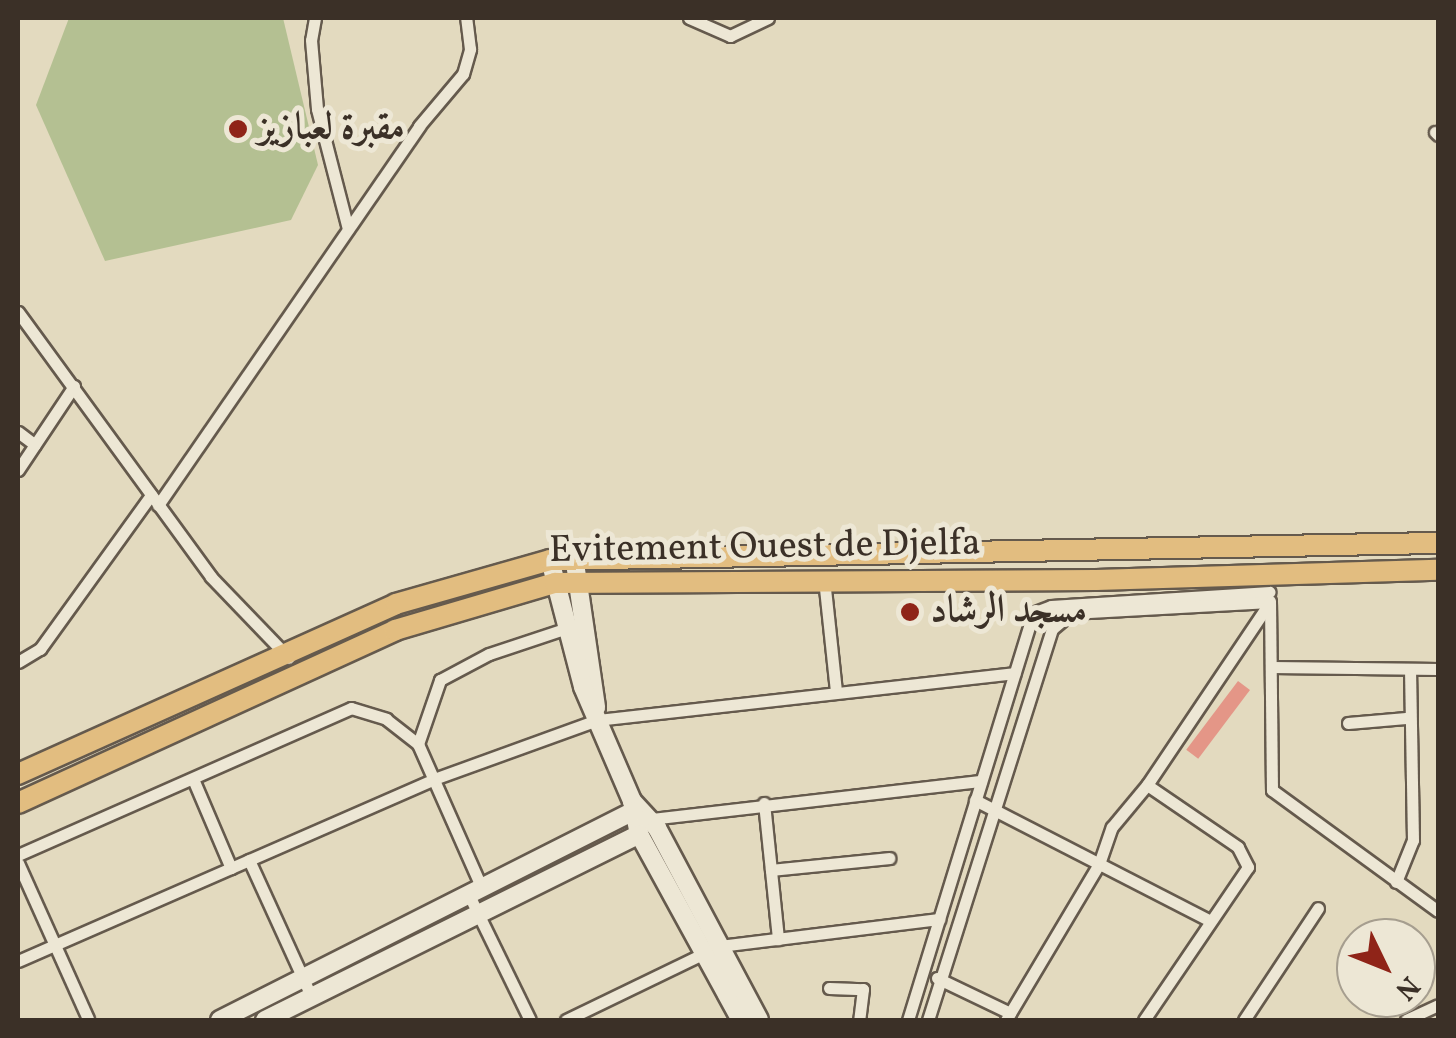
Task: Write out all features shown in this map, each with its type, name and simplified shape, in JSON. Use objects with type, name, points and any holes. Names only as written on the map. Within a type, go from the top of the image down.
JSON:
[{"type":"highway","points":[[18,774],[285,650],[463,581],[574,556],[1438,543]]},
{"type":"highway","name":"Evitement Ouest de Djelfa","points":[[18,802],[296,673],[448,611],[578,579],[824,579],[1270,590],[1438,570]]},
{"type":"street","points":[[315,18],[310,40],[317,109],[348,229]]},
{"type":"street","points":[[18,662],[40,649],[154,500],[463,74],[470,49],[466,18]]},
{"type":"street","points":[[689,18],[730,36],[768,18]]},
{"type":"street","points":[[18,312],[212,578],[285,650],[296,673]]},
{"type":"street","points":[[18,470],[74,386]]},
{"type":"street","points":[[18,432],[35,444]]},
{"type":"street","points":[[574,556],[596,717]]},
{"type":"street","points":[[550,560],[596,717],[711,949],[741,1020]]},
{"type":"street","points":[[824,579],[836,692]]},
{"type":"street","points":[[1270,590],[1272,666],[1267,758],[1272,790],[1438,911]]},
{"type":"street","points":[[908,1020],[1033,613],[1051,606],[1270,590]]},
{"type":"street","points":[[923,971],[1008,1016],[1099,864],[1112,827],[1147,785],[1270,590]]},
{"type":"street","points":[[928,1020],[991,808],[1059,621],[1071,613],[1270,590]]},
{"type":"street","points":[[418,744],[440,680],[489,654],[567,628]]},
{"type":"street","points":[[1272,666],[1438,669]]},
{"type":"street","points":[[1396,882],[1413,840],[1406,718],[1410,670]]},
{"type":"street","points":[[18,961],[434,779],[596,717],[1014,674]]},
{"type":"street","points":[[18,855],[351,708],[386,719],[418,744],[474,889],[478,912],[530,1020]]},
{"type":"street","points":[[1348,723],[1406,718]]},
{"type":"street","points":[[193,778],[231,868]]},
{"type":"street","points":[[220,1020],[474,889],[639,810],[764,803],[981,781]]},
{"type":"street","points":[[1144,1020],[1248,867],[1246,855],[1147,785]]},
{"type":"street","points":[[976,800],[1210,921]]},
{"type":"street","points":[[764,803],[778,939]]},
{"type":"street","points":[[639,810],[639,834],[759,1020]]},
{"type":"street","points":[[265,1020],[639,834]]},
{"type":"street","points":[[771,870],[889,858]]},
{"type":"street","points":[[250,860],[311,996]]},
{"type":"street","points":[[18,863],[88,1019]]},
{"type":"street","points":[[1244,1020],[1318,908]]},
{"type":"street","points":[[566,1020],[711,949],[939,919]]},
{"type":"street","points":[[828,988],[863,990],[859,1020]]},
{"type":"street","points":[[1406,1020],[1438,1005]]},
{"type":"green space","points":[[69,18],[283,18],[318,165],[291,220],[105,261],[36,105]]},
{"type":"building","points":[[1238,681],[1250,690],[1198,759],[1186,750]]},
{"type":"place","name":"مقبرة لعبازيز","points":[[238,129]]},
{"type":"place","name":"مسجد الرشاد","points":[[910,612]]}]
